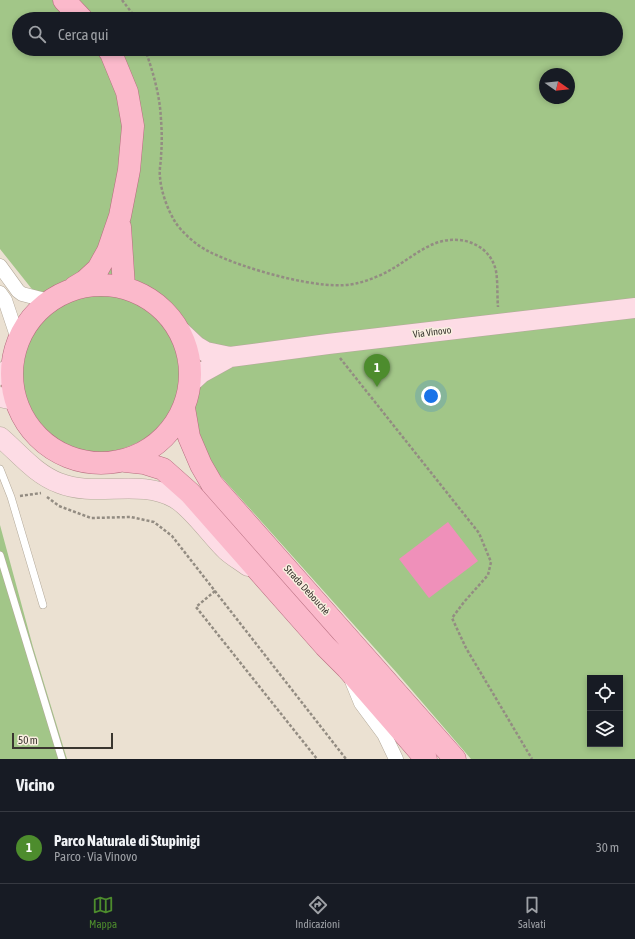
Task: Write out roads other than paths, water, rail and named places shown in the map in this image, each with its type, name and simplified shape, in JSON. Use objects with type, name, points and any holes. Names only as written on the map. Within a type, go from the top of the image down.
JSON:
[{"type":"main road","points":[[64,0],[75,12]]},
{"type":"main road","points":[[113,56],[126,92],[133,126],[129,170],[120,216],[108,251],[98,269],[85,281],[49,301],[31,318],[18,339],[6,371],[11,383],[7,398],[26,425],[45,445],[70,459],[97,464],[125,461],[144,463],[163,469],[190,493],[325,646],[347,668],[426,759]]},
{"type":"main road","points":[[120,216],[124,287]]},
{"type":"main road","points":[[69,290],[96,284],[124,287],[146,296],[165,311],[179,330],[189,356],[190,383],[184,408],[174,426],[161,441],[144,453],[125,461]]},
{"type":"main road","name":"Via Vinovo","points":[[179,330],[186,338],[206,352],[230,357],[635,308]]},
{"type":"main road","name":"Via Vinovo","points":[[190,383],[201,373],[230,357]]},
{"type":"main road","name":"Strada Debouchè","points":[[184,408],[189,437],[201,465],[212,484],[455,759]]},
{"type":"main road","points":[[0,436],[24,460],[40,473],[59,483],[75,487],[98,489],[145,489],[157,491],[175,498],[193,514],[225,550],[267,580]]},
{"type":"street","points":[[0,266],[22,294],[49,301]]},
{"type":"street","points":[[0,293],[5,300],[18,339]]},
{"type":"street","points":[[347,668],[361,703],[384,734],[396,759]]},
{"type":"lane","points":[[0,469],[11,498],[43,605]]},
{"type":"lane","points":[[0,555],[62,759]]},
{"type":"place","name":"Parco Naturale di Stupinigi","points":[[377,387]]}]
